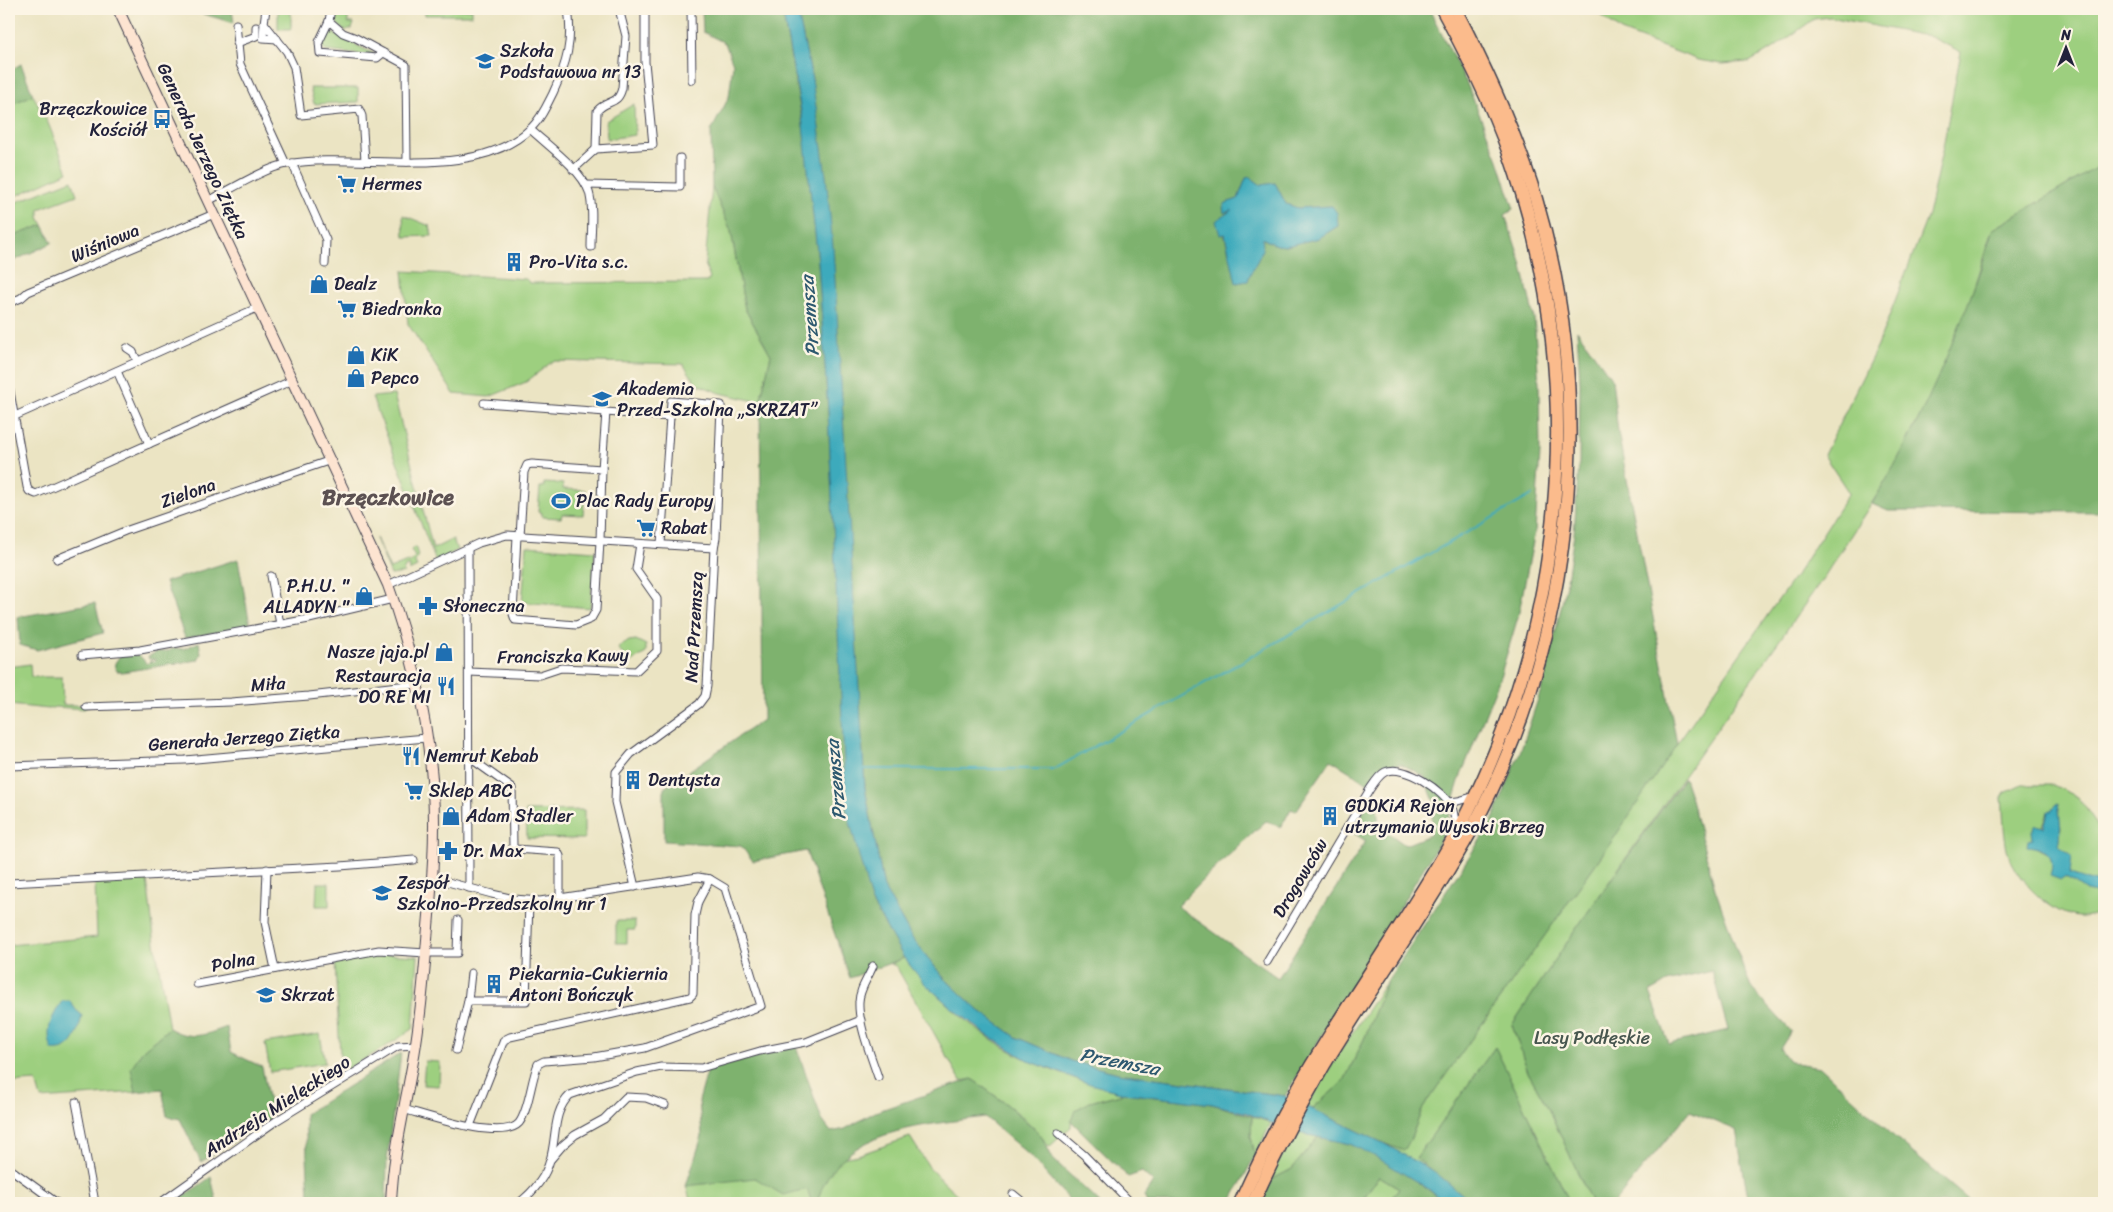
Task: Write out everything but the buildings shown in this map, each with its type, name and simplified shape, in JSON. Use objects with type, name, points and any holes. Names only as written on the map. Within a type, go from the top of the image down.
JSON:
[{"type":"highway","points":[[1332,1042],[1456,834],[1476,796],[1498,745],[1514,702],[1532,643],[1541,604],[1553,528],[1558,454],[1558,414],[1553,347],[1546,294],[1527,210],[1497,122],[1477,76],[1442,9]]},
{"type":"highway","points":[[1253,1203],[1283,1114],[1457,855],[1497,777],[1517,727],[1538,661],[1554,593],[1562,545],[1568,477],[1569,407],[1564,341],[1552,265],[1536,202],[1516,142],[1496,91],[1455,9]]},
{"type":"highway","points":[[1240,1203],[1271,1152]]},
{"type":"main road","name":"Generała Jerzego Ziętka","points":[[118,9],[388,585],[406,640],[417,684],[433,791],[432,878],[416,1045],[394,1165],[391,1203]]},
{"type":"street","points":[[266,9],[263,38],[277,39]]},
{"type":"street","points":[[331,9],[330,21],[319,42],[320,53],[377,58],[384,53]]},
{"type":"street","points":[[208,201],[289,164],[443,161],[487,153],[516,140],[530,129],[547,105],[569,52],[571,29],[568,9]]},
{"type":"street","points":[[596,149],[597,111],[601,105],[616,100],[620,96],[622,88],[626,41],[619,9]]},
{"type":"street","points":[[573,170],[596,149],[653,144],[645,62],[645,9]]},
{"type":"street","points":[[691,9],[692,80]]},
{"type":"street","points":[[330,21],[344,33],[406,65],[407,162]]},
{"type":"street","points":[[264,22],[287,52],[294,67],[301,115],[358,109],[362,112],[365,162]]},
{"type":"street","points":[[236,24],[240,64],[326,240],[325,264]]},
{"type":"street","points":[[237,43],[256,36],[256,27]]},
{"type":"street","points":[[530,129],[586,185],[591,208],[592,247]]},
{"type":"street","points":[[586,185],[680,187],[680,158]]},
{"type":"street","name":"Wiśniowa","points":[[9,303],[28,292],[82,268],[214,214]]},
{"type":"street","points":[[18,415],[259,307]]},
{"type":"street","points":[[127,348],[133,352],[138,362]]},
{"type":"street","points":[[117,371],[149,444]]},
{"type":"street","points":[[9,386],[18,415],[27,487],[29,491],[36,494],[293,380]]},
{"type":"street","name":"Nad Przemszą","points":[[635,887],[615,802],[616,772],[631,754],[690,713],[705,696],[708,670],[716,538],[721,404],[671,401],[670,417]]},
{"type":"street","points":[[484,404],[670,417],[661,544]]},
{"type":"street","points":[[602,469],[532,464],[526,466],[513,614],[515,620],[576,624],[591,619],[596,610],[606,412]]},
{"type":"street","name":"Zielona","points":[[57,559],[125,532],[331,460]]},
{"type":"street","points":[[388,585],[479,543],[504,536],[714,548]]},
{"type":"street","name":"Franciszka Kawy","points":[[469,672],[540,675],[561,668],[636,670],[657,651],[657,599],[636,569],[640,544]]},
{"type":"street","points":[[468,549],[469,888]]},
{"type":"street","points":[[271,576],[280,624]]},
{"type":"street","points":[[82,655],[140,650],[280,624],[393,599]]},
{"type":"street","name":"Miła","points":[[86,707],[231,702],[417,684]]},
{"type":"street","name":"Generała Jerzego Ziętka","points":[[9,766],[185,760],[426,738]]},
{"type":"street","points":[[470,758],[512,788],[513,846],[515,849],[558,852],[560,856],[560,899]]},
{"type":"street","name":"Drogowców","points":[[1267,962],[1378,778],[1385,772],[1395,770],[1407,772],[1416,776],[1448,802]]},
{"type":"street","points":[[1456,834],[1452,809],[1448,802],[1462,801],[1476,796]]},
{"type":"street","points":[[9,882],[414,860]]},
{"type":"street","points":[[267,869],[265,922],[275,970],[379,950],[457,953],[458,920]]},
{"type":"street","points":[[403,1109],[470,1126],[493,1130],[509,1130],[518,1124],[523,1115],[538,1064],[645,1048],[762,1006],[725,888],[710,879],[685,878],[560,899],[529,900],[499,896],[432,878]]},
{"type":"street","points":[[470,1126],[504,1040],[510,1037],[690,997],[693,994],[695,915],[698,902],[710,879]]},
{"type":"street","points":[[468,1001],[526,1001],[529,900]]},
{"type":"street","points":[[873,966],[861,992],[859,1003],[878,1077]]},
{"type":"street","name":"Polna","points":[[196,984],[275,970]]},
{"type":"street","points":[[456,1050],[468,1001],[471,973]]},
{"type":"street","points":[[550,1160],[562,1102],[570,1095],[645,1070],[661,1067],[700,1068],[760,1050],[806,1042],[862,1020]]},
{"type":"street","name":"Andrzeja Mielęckiego","points":[[160,1203],[303,1104],[398,1046],[416,1045]]},
{"type":"street","points":[[519,1203],[538,1185],[550,1160],[563,1145],[575,1135],[604,1120],[626,1097],[646,1098],[665,1105]]},
{"type":"street","points":[[76,1102],[94,1197],[92,1203]]},
{"type":"street","points":[[1058,1133],[1084,1155],[1131,1203]]},
{"type":"street","points":[[9,1168],[57,1203]]},
{"type":"street","points":[[1013,1194],[1024,1203]]},
{"type":"green space","points":[[186,9],[232,9],[234,23]]},
{"type":"green space","points":[[278,9],[291,9],[291,29],[278,29]]},
{"type":"green space","points":[[335,9],[348,9],[348,23],[354,23],[352,29],[346,31],[342,29],[336,19]]},
{"type":"green space","points":[[425,9],[472,9],[472,15],[425,15]]},
{"type":"green space","points":[[702,9],[782,9],[806,141],[818,261],[828,411],[842,700],[871,901],[904,958],[850,978],[806,851],[753,861],[741,846],[664,841],[664,788],[763,720],[760,402],[771,355],[745,309],[731,231],[712,187],[711,131],[729,97],[733,64],[725,43],[703,32]]},
{"type":"green space","points":[[797,9],[1429,9],[1467,84],[1498,160],[1514,209],[1505,215],[1521,262],[1534,318],[1539,384],[1540,453],[1535,532],[1518,617],[1499,680],[1460,778],[1442,838],[1285,1096],[1118,1073],[1071,1061],[1016,1037],[977,1009],[943,977],[912,938],[884,888],[865,788],[851,577],[812,79]],"holes":[[[1250,177],[1261,185],[1275,183],[1286,204],[1297,208],[1332,206],[1338,226],[1319,238],[1286,246],[1276,245],[1261,238],[1258,260],[1252,267],[1248,280],[1237,283],[1224,233],[1225,217],[1233,209],[1226,203],[1238,199],[1246,178]],[[1331,760],[1368,783],[1382,766],[1401,764],[1424,776],[1434,801],[1430,835],[1405,845],[1379,826],[1375,790],[1352,832],[1366,841],[1278,978],[1177,906],[1266,821],[1281,827],[1291,809],[1296,811]]]},
{"type":"green space","points":[[1592,9],[2104,9],[2104,163],[1992,230],[1969,303],[1933,390],[1891,473],[1824,577],[1578,926],[1512,1025],[1528,1072],[1547,1106],[1592,1203],[1570,1203],[1495,1047],[1416,1158],[1436,1173],[1383,1143],[1404,1150],[1411,1138],[1423,1107],[1614,838],[1647,786],[1798,572],[1849,493],[1824,455],[1878,345],[1928,215],[1961,52],[1931,37],[1830,17],[1814,19],[1774,48],[1749,62],[1722,64],[1698,60],[1621,31]]},
{"type":"green space","points":[[327,30],[374,54],[373,56],[326,51],[323,49],[322,43]]},
{"type":"green space","points":[[21,64],[33,95],[9,105],[9,71]]},
{"type":"green space","points":[[310,88],[358,88],[358,102],[314,104]]},
{"type":"green space","points":[[33,95],[48,123],[68,172],[9,199],[9,105]]},
{"type":"green space","points":[[634,104],[635,135],[607,139],[606,121]]},
{"type":"green space","points":[[2104,163],[2104,512],[1888,511],[1872,504],[1907,442],[1937,379],[1970,297],[1992,230]]},
{"type":"green space","points":[[72,180],[77,195],[39,209],[39,217],[43,225],[9,238],[9,205]]},
{"type":"green space","points":[[712,187],[731,231],[745,309],[771,355],[760,402],[720,393],[697,384],[683,364],[553,361],[526,382],[489,397],[454,394],[408,324],[403,271],[526,279],[530,283],[706,282],[710,279],[705,264]]},
{"type":"green space","points":[[403,215],[430,226],[432,236],[404,237]]},
{"type":"green space","points":[[43,225],[52,243],[9,263],[9,238]]},
{"type":"green space","points":[[1577,330],[1612,379],[1618,432],[1677,744],[1614,838],[1423,1107],[1404,1151],[1312,1109],[1344,1081],[1365,1037],[1387,981],[1492,822],[1522,747],[1546,675],[1567,580],[1574,534],[1579,464],[1580,383]]},
{"type":"green space","points":[[394,395],[433,549],[453,539],[457,550],[436,562],[372,397]]},
{"type":"green space","name":"Plac Rady Europy","points":[[544,483],[563,484],[563,489],[585,490],[583,515],[562,514],[561,518],[542,517],[542,513],[538,512],[540,487],[544,487]]},
{"type":"green space","points":[[376,538],[390,569],[407,562],[410,563],[415,557],[411,550],[415,546],[418,555],[415,562],[417,567],[409,571],[410,566],[406,566],[403,571],[405,573],[391,575]]},
{"type":"green space","points":[[527,546],[595,551],[590,608],[522,602]]},
{"type":"green space","points":[[238,559],[250,625],[185,638],[165,582]]},
{"type":"green space","points":[[95,603],[103,633],[37,650],[20,645],[18,617]]},
{"type":"green space","points":[[636,640],[646,645],[646,653],[629,663],[618,648],[629,641]]},
{"type":"green space","points":[[199,642],[201,654],[198,660],[122,672],[117,671],[115,668],[120,655],[139,655],[147,664],[150,661],[155,662],[155,659],[149,659],[148,657],[156,652],[168,651],[174,648],[184,649]]},
{"type":"green space","points":[[30,664],[31,677],[62,677],[63,705],[87,705],[91,702],[93,703],[84,709],[55,707],[49,709],[9,705],[9,667]]},
{"type":"green space","name":"Lasy Podłęskie","points":[[1684,778],[1715,889],[1752,989],[1791,1031],[1780,1049],[1790,1062],[1820,1067],[1901,1143],[1972,1203],[1749,1203],[1736,1130],[1690,1111],[1614,1203],[1592,1203],[1547,1106],[1528,1072],[1512,1025],[1578,926]],"holes":[[[1712,971],[1728,1030],[1669,1044],[1650,992],[1667,982]]]},
{"type":"green space","points":[[2022,785],[2053,785],[2078,797],[2104,834],[2104,885],[2070,874],[2059,847],[2061,827],[2058,815],[2059,807],[2056,804],[2052,811],[2048,812],[2035,847],[2050,854],[2053,865],[2050,875],[2066,877],[2086,891],[2102,894],[2104,887],[2104,912],[2078,917],[2057,910],[2027,885],[2013,865],[2007,849],[2002,798],[2005,793]]},
{"type":"green space","points":[[584,810],[584,839],[527,838],[526,811]]},
{"type":"green space","points":[[147,880],[169,1028],[142,1051],[132,1068],[136,1092],[41,1099],[36,1081],[9,1083],[9,945],[97,937],[95,883]]},
{"type":"green space","points":[[317,883],[329,883],[329,906],[316,906]]},
{"type":"green space","points":[[616,921],[635,921],[635,930],[627,930],[627,943],[616,943]]},
{"type":"green space","points":[[381,954],[418,956],[413,1029],[341,1072],[335,963]]},
{"type":"green space","points":[[904,958],[931,989],[961,1017],[994,1041],[1012,1052],[1053,1071],[1124,1093],[1090,1102],[1071,1121],[1071,1127],[1049,1147],[1033,1127],[1003,1102],[972,1079],[961,1081],[896,966],[891,964]]},
{"type":"green space","points":[[1387,981],[1365,1037],[1344,1081],[1312,1109],[1307,1106],[1339,1053]]},
{"type":"green space","points":[[227,1027],[231,1052],[262,1067],[272,1117],[201,1162],[180,1119],[167,1116],[162,1089],[136,1092],[131,1068],[142,1051],[169,1028],[191,1036]]},
{"type":"green space","points":[[320,1034],[325,1063],[270,1072],[265,1043]]},
{"type":"green space","points":[[796,1046],[822,1120],[831,1132],[845,1129],[875,1112],[972,1079],[1009,1106],[1041,1135],[1053,1159],[1100,1203],[1072,1203],[1029,1155],[985,1117],[909,1128],[884,1135],[862,1145],[842,1159],[827,1178],[817,1203],[812,1203],[807,1189],[783,1195],[755,1178],[686,1186],[702,1136],[699,1101],[708,1069]]},
{"type":"green space","name":"Lasy Podłęskie","points":[[1495,1047],[1570,1203],[1473,1203],[1416,1158]]},
{"type":"green space","points":[[401,1053],[387,1160],[386,1203],[289,1203],[309,1198],[305,1114]]},
{"type":"green space","points":[[425,1061],[440,1062],[439,1086],[423,1085]]},
{"type":"green space","points":[[1124,1093],[1212,1104],[1252,1116],[1251,1137],[1255,1156],[1230,1203],[1147,1203],[1144,1196],[1153,1182],[1142,1172],[1128,1177],[1071,1121],[1075,1110],[1090,1102]]},
{"type":"green space","points":[[1252,1116],[1271,1123],[1255,1156],[1251,1137]]},
{"type":"green space","points":[[1294,1132],[1318,1137],[1292,1169],[1269,1181]]},
{"type":"green space","points":[[910,1137],[931,1170],[966,1203],[691,1203],[686,1186],[858,1155]]},
{"type":"green space","points":[[1318,1137],[1349,1144],[1372,1154],[1446,1203],[1388,1203],[1399,1188],[1379,1176],[1360,1203],[1262,1203],[1269,1181],[1292,1169]]},
{"type":"green space","points":[[1379,1176],[1399,1188],[1388,1203],[1360,1203]]},
{"type":"green space","points":[[211,1177],[217,1203],[174,1203]]},
{"type":"water","points":[[782,9],[797,9],[812,79],[826,176],[833,246],[865,788],[884,888],[912,938],[943,977],[977,1009],[1016,1037],[1071,1061],[1118,1073],[1285,1096],[1383,1143],[1436,1173],[1473,1203],[1446,1203],[1427,1188],[1376,1157],[1350,1144],[1294,1132],[1247,1113],[1212,1104],[1124,1093],[1090,1084],[1029,1061],[987,1035],[924,983],[904,958],[871,901],[846,807],[828,411],[818,261],[802,116]]},
{"type":"water","points":[[1250,177],[1261,185],[1275,183],[1286,204],[1298,208],[1332,206],[1337,213],[1338,226],[1319,238],[1286,246],[1276,245],[1262,238],[1262,249],[1248,281],[1236,283],[1225,234],[1220,235],[1216,221],[1232,210],[1224,213],[1223,207],[1226,203],[1238,199],[1246,178]]},
{"type":"water","points":[[2058,803],[2061,830],[2059,846],[2072,855],[2070,874],[2104,885],[2102,894],[2086,891],[2066,877],[2061,880],[2050,876],[2052,863],[2048,854],[2040,849],[2027,846],[2028,840],[2033,839],[2032,831],[2036,825],[2044,827],[2048,812],[2052,811]]},
{"type":"water","points":[[62,1001],[70,1001],[82,1015],[81,1022],[77,1034],[70,1045],[59,1050],[52,1050],[49,1036],[50,1024]]},
{"type":"waterway","points":[[862,769],[1055,769],[1532,495]]},
{"type":"place","name":"Szkoła Podstawowa nr 13","points":[[485,61]]},
{"type":"place","name":"Brzęczkowice Kościół","points":[[162,119]]},
{"type":"place","name":"Hermes","points":[[347,184]]},
{"type":"place","name":"Pro-Vita s.c.","points":[[514,262]]},
{"type":"place","name":"Dealz","points":[[319,284]]},
{"type":"place","name":"Biedronka","points":[[347,309]]},
{"type":"place","name":"KiK","points":[[356,355]]},
{"type":"place","name":"Pepco","points":[[356,378]]},
{"type":"place","name":"Akademia Przed-Szkolna „SKRZAT”","points":[[602,399]]},
{"type":"place","name":"Plac Rady Europy","points":[[561,501]]},
{"type":"place","name":"Rabat","points":[[646,528]]},
{"type":"place","name":"P.H.U. \" ALLADYN \"","points":[[364,596]]},
{"type":"place","name":"Słoneczna","points":[[428,606]]},
{"type":"place","name":"Nasze jaja.pl","points":[[444,652]]},
{"type":"place","name":"Restauracja DO RE MI","points":[[446,686]]},
{"type":"place","name":"Nemrut Kebab","points":[[411,756]]},
{"type":"place","name":"Dentysta","points":[[633,780]]},
{"type":"place","name":"Sklep ABC","points":[[414,791]]},
{"type":"place","name":"Adam Stadler","points":[[451,816]]},
{"type":"place","name":"GDDKiA Rejon utrzymania Wysoki Brzeg","points":[[1330,816]]},
{"type":"place","name":"Dr. Max","points":[[448,851]]},
{"type":"place","name":"Zespół Szkolno-Przedszkolny nr 1","points":[[382,893]]},
{"type":"place","name":"Piekarnia-Cukiernia Antoni Bończyk","points":[[494,984]]},
{"type":"place","name":"Skrzat","points":[[266,995]]},
{"type":"district","name":"Brzęczkowice","points":[[388,497]]},
{"type":"water label","name":"Przemsza","points":[[809,316]]},
{"type":"water label","name":"Przemsza","points":[[835,780]]},
{"type":"water label","name":"Przemsza","points":[[1120,1061]]}]
